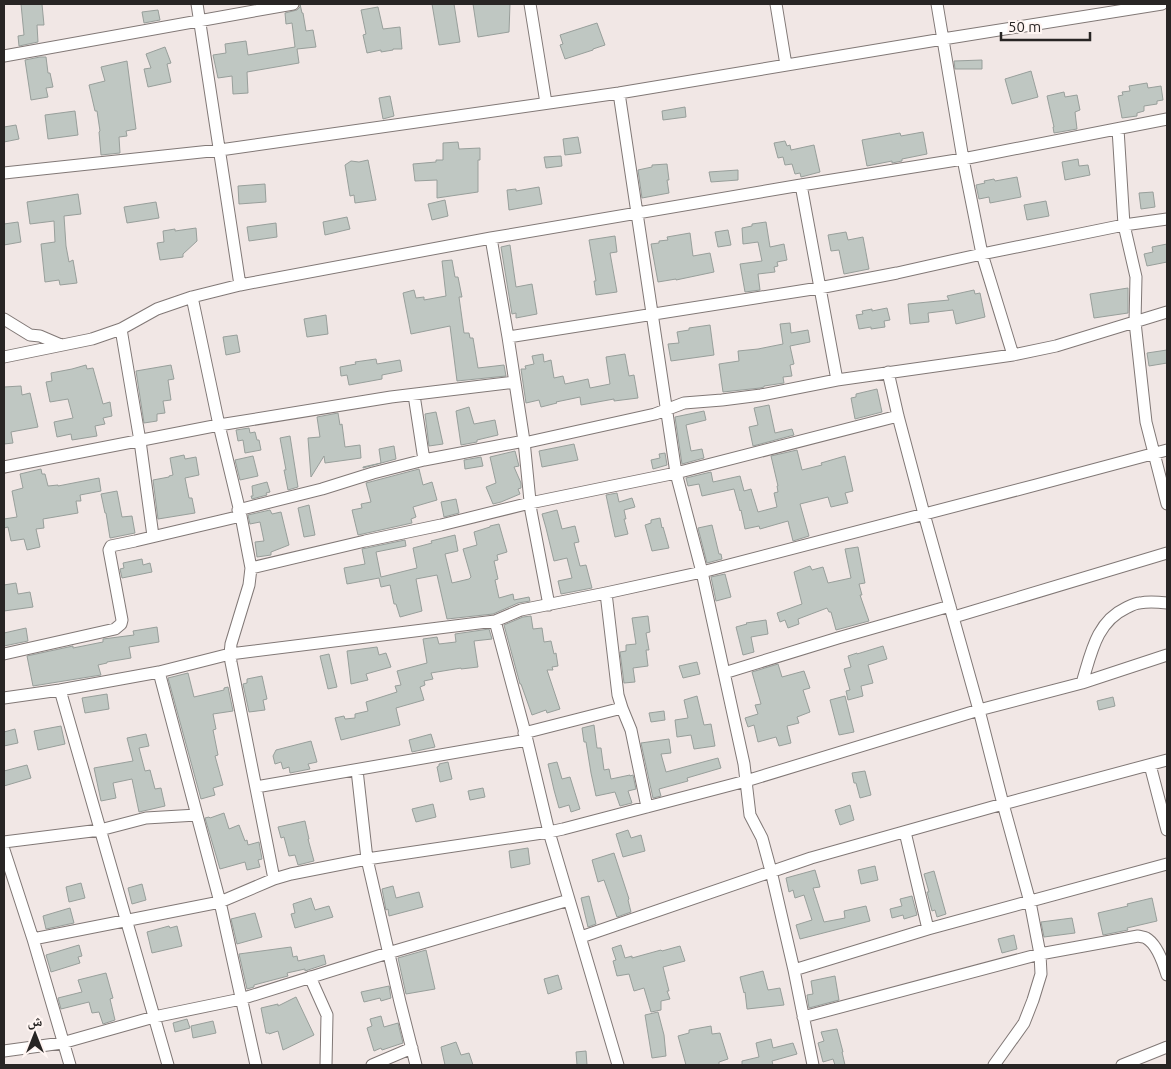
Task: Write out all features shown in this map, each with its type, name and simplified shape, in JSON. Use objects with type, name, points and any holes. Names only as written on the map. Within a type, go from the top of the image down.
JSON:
[{"type":"street","points":[[197,4],[240,285]]},
{"type":"street","points":[[4,56],[292,4]]},
{"type":"street","points":[[530,4],[546,103]]},
{"type":"street","points":[[776,4],[786,65]]},
{"type":"street","points":[[936,4],[982,254],[1013,354]]},
{"type":"street","points":[[4,173],[220,150],[619,93],[943,38],[1162,4]]},
{"type":"street","points":[[619,93],[676,473],[702,572],[744,764],[750,815],[762,838],[772,871],[813,1065]]},
{"type":"street","points":[[4,357],[92,339],[121,329],[157,309],[192,297],[240,285],[491,238],[963,159],[1167,119]]},
{"type":"street","points":[[1118,129],[1124,225],[1136,277],[1135,322],[1146,422],[1167,504]]},
{"type":"street","points":[[801,185],[837,380]]},
{"type":"street","points":[[508,336],[819,288],[1124,225],[1167,219]]},
{"type":"street","points":[[491,238],[524,442],[530,504],[549,605]]},
{"type":"street","points":[[192,297],[251,568],[249,585],[231,644],[230,662],[274,879]]},
{"type":"street","points":[[4,654],[116,629],[121,624],[122,620],[109,550],[111,546],[239,513],[373,473],[424,460],[524,442],[666,410],[684,403],[761,395],[837,380],[1056,346],[1167,312]]},
{"type":"street","points":[[4,319],[30,335],[40,336],[61,345]]},
{"type":"street","points":[[121,329],[140,441],[153,536]]},
{"type":"street","points":[[888,372],[924,514],[1030,902],[1040,954],[1040,974],[1034,1000],[1024,1022],[994,1065]]},
{"type":"street","points":[[4,467],[219,425],[391,398],[515,382]]},
{"type":"street","points":[[414,395],[424,460]]},
{"type":"street","points":[[251,568],[530,504],[676,473],[898,416]]},
{"type":"street","points":[[4,698],[159,672],[230,654],[495,621],[521,610],[702,572],[1167,450]]},
{"type":"street","points":[[724,673],[838,638],[1107,572],[1167,553]]},
{"type":"street","points":[[606,593],[618,695],[631,730],[647,807]]},
{"type":"street","points":[[1082,682],[1098,635],[1112,617],[1133,604],[1141,602],[1167,603]]},
{"type":"street","points":[[495,621],[549,832],[618,1065]]},
{"type":"street","points":[[33,939],[220,902],[274,879],[291,874],[367,859],[549,832],[746,781],[1167,655]]},
{"type":"street","points":[[159,672],[220,902],[256,1065]]},
{"type":"street","points":[[60,690],[168,1065]]},
{"type":"street","points":[[256,787],[357,770],[526,737],[622,708]]},
{"type":"street","points":[[581,937],[811,858],[1167,760]]},
{"type":"street","points":[[1150,765],[1167,830]]},
{"type":"street","points":[[357,770],[367,859],[416,1065]]},
{"type":"street","points":[[4,842],[100,830],[146,818],[197,815]]},
{"type":"street","points":[[905,832],[928,929]]},
{"type":"street","points":[[4,850],[33,939],[70,1065]]},
{"type":"street","points":[[794,970],[928,929],[1167,864]]},
{"type":"street","points":[[4,1051],[62,1043],[154,1017],[241,999],[388,953],[569,900]]},
{"type":"street","points":[[803,1017],[1040,954],[1138,936],[1147,938],[1163,954],[1167,975]]},
{"type":"street","points":[[310,977],[327,1016],[326,1065]]},
{"type":"street","points":[[1122,1065],[1167,1047]]},
{"type":"street","points":[[372,1065],[412,1048]]},
{"type":"building","points":[[21,4],[42,4],[44,25],[37,25],[38,42],[19,46],[18,36],[24,35]]},
{"type":"building","points":[[300,4],[306,31],[313,30],[316,47],[297,49],[299,63],[247,72],[248,93],[233,94],[232,76],[218,78],[213,55],[226,53],[225,44],[246,41],[248,55],[295,47],[292,23],[286,24],[285,13],[297,10]]},
{"type":"building","points":[[432,4],[454,4],[460,42],[439,45]]},
{"type":"building","points":[[473,4],[510,4],[509,32],[478,37]]},
{"type":"building","points":[[378,7],[383,29],[400,27],[402,49],[367,53],[363,35],[366,34],[361,10]]},
{"type":"building","points":[[158,10],[160,20],[144,23],[142,12]]},
{"type":"building","points":[[597,23],[605,45],[565,59],[560,45],[563,44],[560,35]]},
{"type":"building","points":[[165,47],[171,63],[167,64],[171,82],[148,87],[144,69],[151,68],[146,54]]},
{"type":"building","points":[[46,57],[48,73],[50,73],[53,87],[46,88],[48,97],[31,100],[25,60]]},
{"type":"building","points":[[982,60],[982,69],[955,69],[954,61]]},
{"type":"building","points":[[127,61],[136,129],[126,131],[127,136],[119,137],[120,153],[101,155],[97,111],[95,111],[89,85],[105,81],[101,67]]},
{"type":"building","points":[[1031,71],[1038,97],[1012,104],[1005,79]]},
{"type":"building","points":[[1147,83],[1148,88],[1161,86],[1163,100],[1157,101],[1157,104],[1144,106],[1144,111],[1137,113],[1137,116],[1122,118],[1118,96],[1123,95],[1122,92],[1130,91],[1129,86]]},
{"type":"building","points":[[1064,92],[1065,97],[1077,95],[1080,110],[1075,112],[1077,129],[1054,133],[1047,96]]},
{"type":"building","points":[[390,96],[394,116],[383,119],[379,98]]},
{"type":"building","points":[[685,107],[686,117],[663,120],[662,111]]},
{"type":"building","points":[[75,111],[78,135],[48,139],[45,115]]},
{"type":"building","points":[[16,125],[19,139],[4,142],[4,127]]},
{"type":"building","points":[[923,132],[927,154],[892,163],[892,161],[867,166],[862,140],[900,133],[901,136]]},
{"type":"building","points":[[578,137],[581,153],[565,155],[563,139]]},
{"type":"building","points":[[785,141],[787,146],[790,145],[791,150],[814,145],[820,172],[801,177],[800,173],[795,174],[792,164],[785,165],[783,157],[778,158],[774,143]]},
{"type":"building","points":[[458,142],[459,149],[480,148],[478,192],[437,198],[437,180],[415,181],[413,164],[443,160],[443,143]]},
{"type":"building","points":[[561,156],[562,166],[546,168],[544,157]]},
{"type":"building","points":[[1078,159],[1079,166],[1088,165],[1090,175],[1065,180],[1062,162]]},
{"type":"building","points":[[368,160],[376,200],[355,203],[354,195],[350,196],[345,165],[351,161]]},
{"type":"building","points":[[667,164],[669,193],[642,198],[638,170],[652,167],[652,165]]},
{"type":"building","points":[[738,170],[738,180],[711,182],[709,172]]},
{"type":"building","points":[[1017,177],[1021,197],[990,203],[989,197],[979,199],[976,185],[994,179],[995,181]]},
{"type":"building","points":[[265,184],[266,202],[239,204],[238,186]]},
{"type":"building","points":[[539,187],[542,204],[509,210],[507,190],[516,189],[516,191]]},
{"type":"building","points":[[1153,192],[1155,207],[1141,209],[1139,193]]},
{"type":"building","points":[[78,194],[81,214],[64,216],[69,262],[73,260],[77,283],[60,285],[59,280],[45,282],[41,244],[55,242],[54,221],[30,224],[27,202]]},
{"type":"building","points":[[445,200],[448,216],[432,220],[428,204]]},
{"type":"building","points":[[1046,201],[1049,216],[1027,220],[1024,205]]},
{"type":"building","points":[[156,202],[159,218],[127,223],[124,207]]},
{"type":"building","points":[[347,217],[350,229],[325,235],[323,222]]},
{"type":"building","points":[[18,222],[21,242],[4,245],[4,224]]},
{"type":"building","points":[[766,222],[770,247],[784,244],[787,260],[777,262],[778,266],[774,267],[775,272],[758,274],[760,290],[745,292],[740,264],[762,261],[758,242],[743,244],[742,228]]},
{"type":"building","points":[[276,223],[277,237],[249,241],[247,227]]},
{"type":"building","points":[[196,228],[197,241],[183,254],[183,257],[160,260],[157,243],[164,242],[163,231]]},
{"type":"building","points":[[728,230],[731,245],[718,247],[715,232]]},
{"type":"building","points":[[846,232],[848,240],[863,237],[869,269],[844,274],[839,250],[831,251],[828,235]]},
{"type":"building","points":[[690,233],[693,256],[710,253],[714,272],[658,282],[651,244],[668,240],[667,237]]},
{"type":"building","points":[[615,236],[617,252],[610,253],[617,292],[596,295],[594,281],[596,281],[589,240]]},
{"type":"building","points":[[1167,244],[1167,262],[1147,266],[1144,254],[1153,252],[1152,247]]},
{"type":"building","points":[[510,245],[516,287],[532,284],[537,314],[516,318],[516,313],[512,314],[501,247]]},
{"type":"building","points":[[452,260],[455,277],[458,277],[462,297],[459,297],[464,333],[469,333],[470,338],[473,338],[478,368],[504,365],[506,376],[457,381],[450,326],[411,334],[403,293],[414,290],[416,298],[424,297],[424,300],[446,296],[442,261]]},
{"type":"building","points":[[1128,288],[1128,313],[1094,318],[1090,294]]},
{"type":"building","points":[[974,290],[975,294],[980,293],[985,317],[956,324],[953,310],[928,313],[929,322],[910,324],[908,304],[949,300],[947,296]]},
{"type":"building","points":[[887,308],[890,320],[884,321],[885,327],[859,329],[856,315],[863,314],[862,311]]},
{"type":"building","points":[[326,315],[328,334],[307,337],[304,319]]},
{"type":"building","points":[[790,323],[791,333],[808,330],[810,342],[790,346],[794,364],[790,365],[792,376],[783,377],[784,383],[723,392],[719,364],[739,361],[738,351],[783,344],[780,324]]},
{"type":"building","points":[[710,325],[714,355],[671,361],[668,344],[679,343],[677,332]]},
{"type":"building","points":[[237,335],[240,352],[226,355],[223,337]]},
{"type":"building","points":[[1167,350],[1167,363],[1149,366],[1147,353]]},
{"type":"building","points":[[543,354],[544,362],[551,360],[554,378],[563,376],[565,384],[588,379],[590,388],[610,384],[606,357],[625,354],[629,376],[634,375],[638,398],[614,401],[614,399],[581,405],[580,397],[541,407],[539,400],[526,403],[521,369],[526,369],[525,366],[534,364],[532,356]]},
{"type":"building","points":[[376,359],[377,364],[400,360],[402,371],[382,375],[382,379],[349,385],[347,375],[341,376],[340,367],[356,364],[355,362]]},
{"type":"building","points":[[86,365],[87,369],[93,368],[103,404],[110,402],[112,416],[103,418],[105,424],[95,426],[97,436],[72,440],[71,434],[57,437],[54,422],[73,418],[68,399],[50,402],[46,382],[52,381],[51,373]]},
{"type":"building","points":[[171,365],[174,379],[168,380],[171,400],[163,401],[165,413],[157,414],[157,421],[144,423],[136,371]]},
{"type":"building","points":[[21,386],[22,395],[30,393],[38,427],[11,432],[13,443],[4,444],[4,387]]},
{"type":"building","points":[[877,389],[882,412],[855,419],[851,398],[856,397],[856,394]]},
{"type":"building","points":[[769,405],[775,433],[792,429],[794,435],[753,446],[749,427],[758,425],[754,408]]},
{"type":"building","points":[[469,407],[474,424],[495,420],[498,435],[461,445],[456,411]]},
{"type":"building","points":[[704,411],[706,420],[686,425],[691,451],[702,449],[704,458],[682,464],[675,417]]},
{"type":"building","points":[[436,412],[443,444],[429,446],[425,414]]},
{"type":"building","points":[[338,413],[340,425],[342,424],[345,447],[360,445],[361,458],[325,463],[324,456],[311,477],[308,438],[320,437],[317,417]]},
{"type":"building","points":[[249,428],[250,433],[255,432],[261,450],[245,453],[243,440],[238,441],[236,430]]},
{"type":"building","points":[[290,436],[298,487],[288,490],[280,438]]},
{"type":"building","points":[[574,444],[578,460],[542,467],[539,451]]},
{"type":"building","points":[[394,446],[396,459],[363,468],[381,463],[379,449]]},
{"type":"building","points":[[797,450],[802,470],[845,456],[853,491],[845,493],[848,503],[831,507],[828,497],[800,504],[809,536],[793,541],[788,521],[760,529],[759,526],[745,529],[734,489],[702,496],[699,484],[688,486],[686,478],[711,472],[713,482],[740,476],[744,491],[751,489],[758,512],[777,507],[774,493],[778,492],[778,486],[771,456]]},
{"type":"building","points":[[515,451],[519,466],[514,467],[521,483],[521,488],[518,489],[520,494],[493,504],[486,487],[496,483],[490,457]]},
{"type":"building","points":[[665,453],[667,465],[653,469],[651,460],[660,458],[659,454]]},
{"type":"building","points":[[184,455],[185,459],[196,457],[199,475],[185,478],[189,498],[192,498],[195,513],[158,519],[153,480],[173,475],[170,458]]},
{"type":"building","points":[[253,456],[258,476],[240,480],[235,460]]},
{"type":"building","points":[[481,457],[483,466],[465,469],[464,460]]},
{"type":"building","points":[[41,469],[42,474],[45,474],[48,486],[58,486],[99,478],[101,491],[80,495],[81,501],[76,501],[78,513],[43,519],[44,528],[36,529],[40,547],[27,550],[24,539],[11,541],[8,527],[4,528],[4,519],[17,517],[12,491],[23,488],[20,474]]},
{"type":"building","points":[[419,469],[423,485],[432,482],[437,500],[413,507],[416,517],[411,519],[412,523],[358,535],[352,510],[362,508],[361,504],[371,502],[366,483]]},
{"type":"building","points":[[267,482],[270,492],[266,493],[267,495],[252,499],[252,486]]},
{"type":"building","points":[[117,491],[122,517],[132,516],[135,533],[110,538],[101,494]]},
{"type":"building","points":[[617,493],[619,502],[632,498],[635,507],[624,510],[628,534],[615,537],[606,495]]},
{"type":"building","points":[[456,499],[459,513],[444,517],[441,502]]},
{"type":"building","points":[[309,505],[315,535],[304,537],[298,508]]},
{"type":"building","points":[[270,510],[272,514],[281,512],[289,545],[271,552],[271,555],[257,557],[255,542],[264,541],[260,522],[250,524],[248,515]]},
{"type":"building","points":[[557,510],[562,529],[575,526],[579,542],[574,543],[580,566],[586,565],[592,588],[561,594],[558,581],[572,578],[567,558],[554,561],[542,514]]},
{"type":"building","points":[[660,518],[669,548],[652,551],[645,525],[651,523],[651,520]]},
{"type":"building","points":[[499,524],[507,552],[497,555],[498,560],[494,561],[498,579],[495,580],[499,598],[513,594],[514,600],[529,597],[530,601],[518,603],[493,614],[447,619],[437,575],[416,579],[422,611],[400,617],[396,604],[394,604],[390,585],[381,587],[379,578],[347,584],[344,568],[365,564],[362,549],[405,540],[406,546],[376,552],[381,577],[417,568],[413,548],[455,535],[458,551],[445,554],[452,583],[469,579],[471,577],[463,549],[477,545],[474,532]]},
{"type":"building","points":[[712,525],[722,559],[707,563],[698,528]]},
{"type":"building","points":[[858,547],[865,583],[859,584],[862,595],[860,595],[869,621],[836,630],[831,612],[827,608],[798,619],[799,624],[788,628],[785,620],[780,622],[777,613],[802,604],[794,572],[810,566],[812,570],[823,567],[828,583],[851,578],[845,549]]},
{"type":"building","points":[[142,559],[143,565],[150,563],[152,572],[122,578],[120,569],[124,568],[123,563]]},
{"type":"building","points":[[725,574],[731,597],[716,601],[711,577]]},
{"type":"building","points":[[16,583],[18,594],[30,592],[33,607],[4,611],[4,585]]},
{"type":"building","points":[[531,616],[533,629],[542,628],[544,642],[551,641],[554,654],[556,653],[558,666],[552,667],[553,670],[547,670],[560,709],[547,713],[546,710],[532,715],[520,684],[504,625],[523,617]]},
{"type":"building","points":[[648,616],[650,632],[646,633],[649,650],[646,650],[648,666],[633,668],[635,682],[624,683],[620,652],[626,651],[626,645],[636,644],[632,618]]},
{"type":"building","points":[[766,620],[768,634],[751,637],[754,652],[743,655],[736,627],[746,623]]},
{"type":"building","points":[[157,627],[159,642],[129,647],[131,658],[98,665],[101,675],[33,686],[27,656],[73,646],[73,648],[103,642],[103,639],[134,635],[133,631]]},
{"type":"building","points":[[26,628],[28,641],[4,646],[4,633]]},
{"type":"building","points":[[489,629],[492,639],[474,641],[478,667],[431,673],[433,679],[424,681],[425,685],[420,687],[424,700],[396,708],[400,725],[341,740],[335,718],[344,716],[345,719],[355,718],[355,714],[368,711],[366,702],[397,692],[395,686],[401,685],[397,671],[427,663],[423,639],[437,637],[439,644],[456,642],[455,634]]},
{"type":"building","points":[[883,646],[887,659],[868,665],[873,683],[861,686],[863,696],[848,700],[846,691],[850,690],[844,669],[851,667],[848,656]]},
{"type":"building","points":[[377,647],[379,655],[386,653],[391,667],[366,674],[368,680],[351,684],[347,651]]},
{"type":"building","points":[[329,654],[337,687],[328,689],[320,656]]},
{"type":"building","points":[[697,662],[700,674],[683,678],[679,666]]},
{"type":"building","points":[[778,664],[782,677],[804,671],[810,688],[803,690],[810,712],[797,717],[799,723],[787,726],[791,743],[779,746],[776,737],[758,742],[754,725],[748,727],[745,718],[758,714],[755,705],[761,704],[752,672]]},
{"type":"building","points":[[188,673],[194,697],[224,690],[224,688],[228,687],[233,711],[213,714],[216,729],[213,730],[218,755],[215,756],[223,785],[213,788],[215,795],[201,799],[168,678]]},
{"type":"building","points":[[262,676],[267,699],[263,700],[265,710],[249,712],[243,684],[247,683],[247,679]]},
{"type":"building","points":[[107,694],[109,709],[85,713],[82,698]]},
{"type":"building","points":[[697,696],[704,725],[711,724],[715,746],[694,749],[691,735],[677,737],[675,720],[688,718],[684,700]]},
{"type":"building","points":[[845,696],[854,732],[839,735],[830,700]]},
{"type":"building","points":[[1113,697],[1115,706],[1099,710],[1097,701]]},
{"type":"building","points":[[664,711],[665,720],[651,722],[649,713]]},
{"type":"building","points":[[594,725],[597,748],[601,748],[604,770],[609,769],[611,779],[633,775],[636,789],[628,791],[632,803],[620,806],[615,792],[596,796],[582,728]]},
{"type":"building","points":[[61,726],[65,744],[38,750],[34,731]]},
{"type":"building","points":[[15,729],[18,743],[4,746],[4,732]]},
{"type":"building","points":[[146,734],[149,746],[139,748],[145,771],[150,770],[155,789],[161,788],[165,806],[139,812],[132,779],[113,783],[116,798],[101,801],[94,768],[133,761],[127,738]]},
{"type":"building","points":[[431,734],[435,747],[412,752],[409,740]]},
{"type":"building","points":[[669,739],[671,753],[661,754],[666,772],[718,758],[721,768],[687,778],[688,781],[659,789],[661,796],[653,798],[641,743]]},
{"type":"building","points":[[311,741],[317,762],[308,764],[310,769],[290,773],[289,767],[283,769],[281,762],[275,764],[273,756],[276,750]]},
{"type":"building","points":[[448,762],[452,779],[440,782],[437,767],[439,764]]},
{"type":"building","points":[[557,762],[562,779],[570,777],[580,809],[571,812],[569,805],[559,808],[548,764]]},
{"type":"building","points":[[27,765],[31,778],[4,786],[4,771]]},
{"type":"building","points":[[865,771],[871,795],[860,798],[852,773]]},
{"type":"building","points":[[483,788],[485,797],[470,800],[468,791]]},
{"type":"building","points":[[433,804],[436,817],[416,822],[412,809]]},
{"type":"building","points":[[850,805],[854,820],[840,825],[835,810]]},
{"type":"building","points":[[224,813],[229,829],[239,825],[248,845],[259,842],[262,859],[258,860],[260,867],[247,870],[245,862],[220,869],[205,818]]},
{"type":"building","points":[[305,821],[314,861],[298,865],[295,855],[289,856],[284,837],[281,838],[278,827]]},
{"type":"building","points":[[628,830],[631,838],[641,835],[645,851],[623,857],[616,834]]},
{"type":"building","points":[[528,848],[530,864],[511,868],[509,851]]},
{"type":"building","points":[[614,853],[629,899],[631,912],[617,917],[604,880],[598,882],[592,860]]},
{"type":"building","points":[[875,866],[878,880],[861,884],[858,870]]},
{"type":"building","points":[[815,870],[820,887],[813,888],[824,922],[845,918],[844,911],[866,906],[870,921],[800,939],[796,925],[812,920],[804,895],[795,898],[793,890],[789,892],[786,878]]},
{"type":"building","points":[[934,871],[946,914],[937,917],[935,910],[932,911],[924,874]]},
{"type":"building","points":[[81,883],[85,898],[69,902],[66,887]]},
{"type":"building","points":[[142,884],[146,900],[132,904],[128,888]]},
{"type":"building","points":[[393,886],[396,898],[419,892],[423,907],[389,916],[382,889]]},
{"type":"building","points":[[589,896],[596,924],[588,927],[581,898]]},
{"type":"building","points":[[912,896],[917,915],[904,919],[903,915],[892,918],[890,909],[902,906],[900,899]]},
{"type":"building","points":[[311,898],[315,910],[329,906],[333,917],[295,928],[291,914],[295,913],[293,904]]},
{"type":"building","points":[[1152,898],[1157,921],[1103,935],[1098,913]]},
{"type":"building","points":[[70,908],[74,923],[46,929],[43,916]]},
{"type":"building","points":[[255,913],[262,937],[237,944],[231,919]]},
{"type":"building","points":[[1072,918],[1075,933],[1044,937],[1041,922]]},
{"type":"building","points":[[169,926],[170,928],[177,926],[182,946],[152,953],[147,932]]},
{"type":"building","points":[[1014,935],[1017,949],[1002,953],[998,939]]},
{"type":"building","points":[[79,945],[82,956],[78,957],[80,963],[51,972],[46,955]]},
{"type":"building","points":[[621,945],[625,958],[680,946],[685,961],[663,967],[670,999],[661,1001],[661,1010],[651,1012],[644,988],[634,991],[629,974],[617,976],[613,961],[616,960],[612,948]]},
{"type":"building","points":[[291,947],[293,957],[297,956],[298,961],[324,955],[326,964],[305,971],[305,969],[287,973],[288,976],[254,985],[254,987],[247,989],[239,954]]},
{"type":"building","points":[[426,950],[435,989],[406,994],[398,958]]},
{"type":"building","points":[[763,971],[768,990],[780,988],[784,1005],[747,1009],[745,992],[740,977]]},
{"type":"building","points":[[106,973],[113,998],[110,999],[115,1020],[103,1024],[99,1012],[92,1013],[89,1002],[61,1009],[58,998],[82,992],[78,980]]},
{"type":"building","points":[[558,975],[562,989],[548,994],[544,979]]},
{"type":"building","points":[[835,976],[839,1000],[809,1008],[807,995],[813,994],[811,981]]},
{"type":"building","points":[[389,986],[391,998],[381,1001],[380,998],[364,1002],[361,992]]},
{"type":"building","points":[[296,997],[314,1035],[283,1050],[278,1031],[266,1033],[261,1008],[278,1004],[278,1006]]},
{"type":"building","points":[[658,1012],[664,1035],[666,1056],[652,1058],[645,1015]]},
{"type":"building","points":[[381,1016],[384,1027],[398,1023],[403,1043],[374,1051],[367,1028],[372,1026],[370,1019]]},
{"type":"building","points":[[187,1019],[190,1028],[175,1032],[173,1023]]},
{"type":"building","points":[[213,1021],[216,1033],[193,1038],[191,1026]]},
{"type":"building","points":[[711,1026],[712,1034],[720,1033],[728,1059],[719,1062],[719,1065],[686,1065],[678,1036],[689,1033],[689,1030]]},
{"type":"building","points":[[837,1029],[845,1065],[835,1065],[833,1059],[823,1062],[818,1043],[824,1041],[821,1032]]},
{"type":"building","points":[[771,1039],[773,1048],[793,1043],[797,1054],[772,1061],[773,1065],[742,1065],[742,1061],[759,1057],[756,1043]]},
{"type":"building","points":[[456,1042],[461,1055],[469,1053],[473,1065],[445,1065],[441,1047]]},
{"type":"building","points":[[586,1051],[587,1065],[577,1065],[576,1052]]}]
